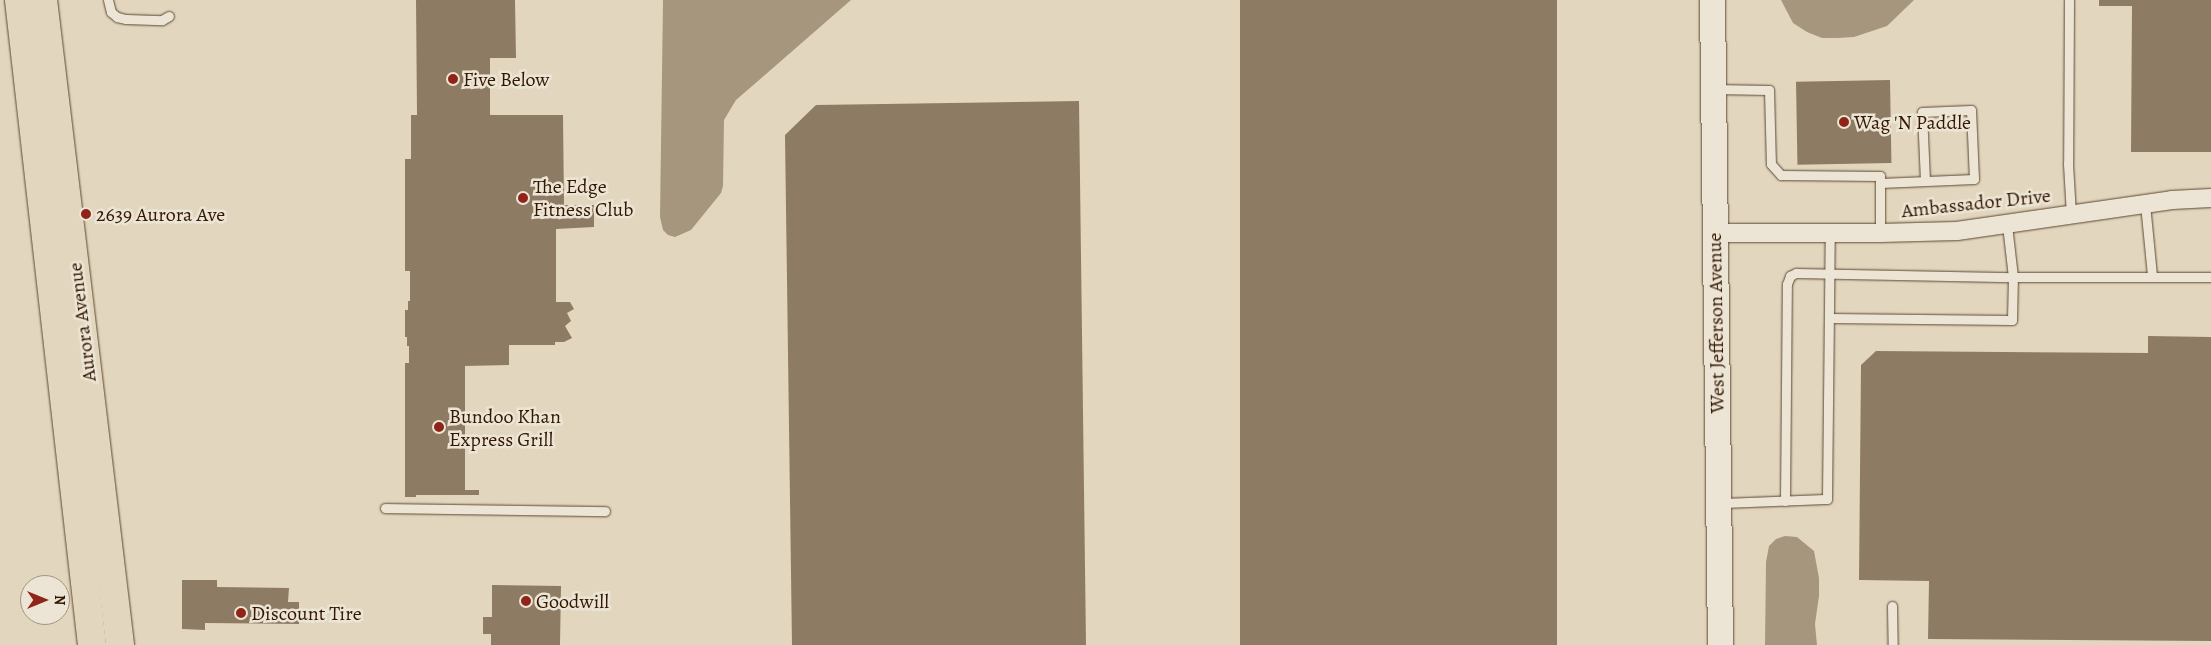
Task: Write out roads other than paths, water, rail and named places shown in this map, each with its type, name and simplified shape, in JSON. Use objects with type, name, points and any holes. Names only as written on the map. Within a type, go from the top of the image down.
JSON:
[{"type":"main road","name":"Aurora Avenue","points":[[19,0],[92,645]]},
{"type":"main road","name":"Aurora Avenue","points":[[43,0],[120,645]]},
{"type":"street","name":"West Jefferson Avenue","points":[[1712,0],[1720,645]]},
{"type":"street","name":"Ambassador Drive","points":[[1715,233],[1880,233],[1958,230],[2006,225],[2145,204],[2211,198]]},
{"type":"lane","points":[[108,0],[111,12],[117,17],[126,20],[162,20],[169,16]]},
{"type":"lane","points":[[2069,0],[2068,164],[2071,214]]},
{"type":"lane","points":[[1713,89],[1769,90],[1771,164],[1781,175],[1880,176],[1880,233]]},
{"type":"lane","points":[[1880,184],[1925,182],[1974,179],[1971,110],[1922,112],[1925,182]]},
{"type":"lane","points":[[2145,204],[2152,276]]},
{"type":"lane","points":[[1829,318],[2012,320],[2013,278],[2006,225]]},
{"type":"lane","points":[[1718,503],[1827,500],[1830,233]]},
{"type":"lane","points":[[1785,501],[1787,284],[1790,276],[1796,273],[1830,273],[2013,278],[2211,277]]},
{"type":"lane","points":[[384,508],[605,511]]},
{"type":"lane","points":[[1892,606],[1893,645]]},
{"type":"place","name":"Five Below","points":[[453,79]]},
{"type":"place","name":"Wag 'N Paddle","points":[[1844,122]]},
{"type":"place","name":"The Edge Fitness Club","points":[[523,198]]},
{"type":"place","name":"2639 Aurora Ave","points":[[86,214]]},
{"type":"place","name":"Bundoo Khan Express Grill","points":[[439,427]]},
{"type":"place","name":"Goodwill","points":[[526,601]]},
{"type":"place","name":"Discount Tire","points":[[241,613]]}]
